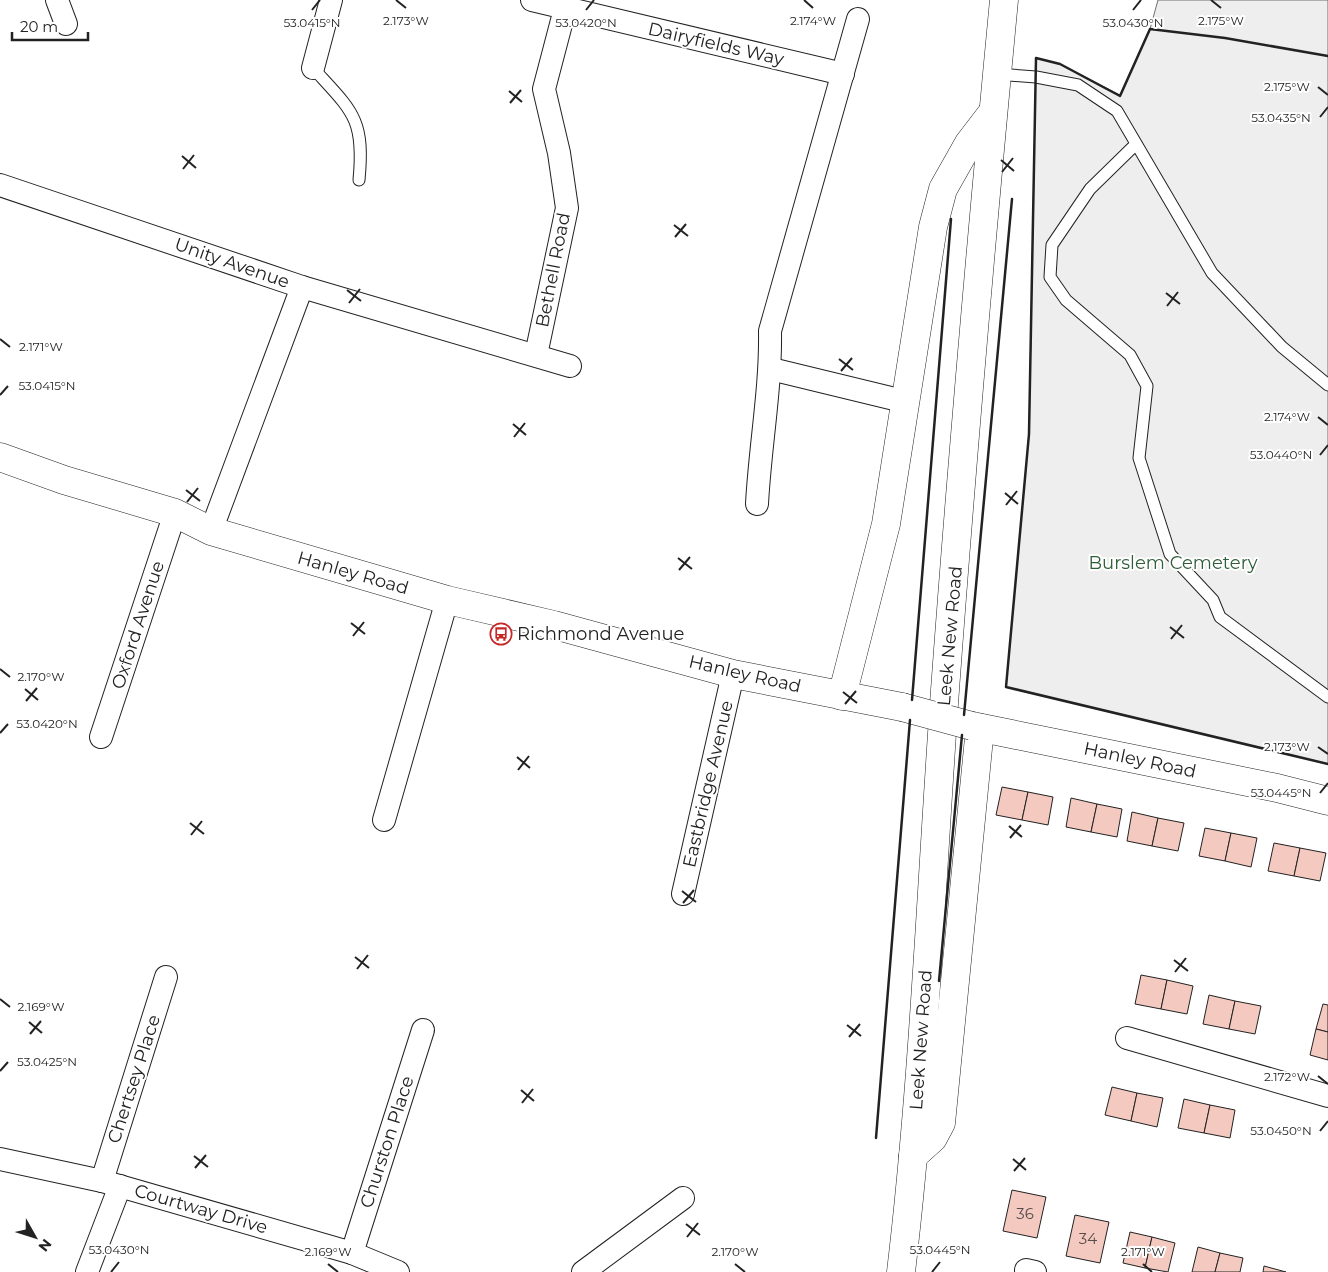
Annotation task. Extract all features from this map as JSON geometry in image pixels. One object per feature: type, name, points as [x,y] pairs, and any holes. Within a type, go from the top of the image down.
[{"type":"main road","name":"Leek New Road","points":[[901,1272],[913,1156],[946,688],[992,113],[1004,0]]},
{"type":"main road","points":[[842,696],[886,524],[907,402],[933,227],[943,189],[969,143],[992,113]]},
{"type":"main road","name":"Hanley Road","points":[[0,458],[64,480],[176,513],[211,531],[447,600],[554,625],[733,674],[902,708],[976,727],[1328,801]]},
{"type":"main road","points":[[913,1156],[933,1138],[941,1123],[976,727]]},
{"type":"street","points":[[57,0],[66,24]]},
{"type":"street","points":[[313,68],[331,0]]},
{"type":"street","name":"Dairyfields Way","points":[[532,0],[843,74]]},
{"type":"street","name":"Bethell Road","points":[[536,355],[567,208],[559,153],[544,89],[565,9]]},
{"type":"street","points":[[757,504],[759,463],[771,369],[770,331],[858,19]]},
{"type":"street","name":"Unity Avenue","points":[[0,185],[302,287],[211,531]]},
{"type":"street","points":[[302,287],[570,366]]},
{"type":"street","points":[[771,369],[907,402]]},
{"type":"street","name":"Oxford Avenue","points":[[101,738],[176,513]]},
{"type":"street","points":[[384,820],[447,600]]},
{"type":"street","name":"Eastbridge Avenue","points":[[683,894],[733,674]]},
{"type":"street","name":"Chertsey Place","points":[[87,1272],[166,977]]},
{"type":"street","name":"Churston Place","points":[[352,1253],[423,1030]]},
{"type":"street","points":[[1127,1038],[1328,1096]]},
{"type":"street","name":"Courtway Drive","points":[[0,1159],[111,1184],[352,1253],[398,1272]]},
{"type":"street","points":[[583,1272],[683,1198]]},
{"type":"lane","points":[[313,68],[354,116],[360,132],[359,180]]},
{"type":"lane","points":[[997,74],[1036,77],[1078,86],[1118,111],[1212,273],[1282,347],[1328,385]]},
{"type":"lane","points":[[1136,144],[1090,189],[1052,245],[1050,277],[1066,300],[1130,355],[1147,386],[1139,458],[1170,554],[1214,600],[1220,617],[1328,697]]},
{"type":"green space","name":"Burslem Cemetery","points":[[1158,0],[1328,0],[1328,764],[1006,687],[1029,434],[1036,58],[1060,64],[1120,95],[1150,29]]},
{"type":"building","points":[[1002,787],[1028,792],[1022,820],[996,815]]},
{"type":"building","points":[[1028,792],[1053,797],[1048,825],[1022,820]]},
{"type":"building","points":[[1071,798],[1097,804],[1091,832],[1066,827]]},
{"type":"building","points":[[1097,804],[1122,809],[1117,837],[1091,832]]},
{"type":"building","points":[[1132,812],[1158,818],[1152,846],[1127,841]]},
{"type":"building","points":[[1158,818],[1184,823],[1178,851],[1152,846]]},
{"type":"building","points":[[1205,828],[1231,833],[1225,861],[1199,856]]},
{"type":"building","points":[[1231,833],[1257,838],[1251,867],[1225,861]]},
{"type":"building","points":[[1274,843],[1300,848],[1294,876],[1268,871]]},
{"type":"building","points":[[1300,848],[1326,853],[1320,881],[1294,876]]},
{"type":"building","points":[[1141,975],[1167,980],[1161,1009],[1135,1004]]},
{"type":"building","points":[[1167,980],[1193,986],[1187,1014],[1161,1009]]},
{"type":"building","points":[[1209,995],[1235,1001],[1229,1029],[1203,1024]]},
{"type":"building","points":[[1235,1001],[1261,1006],[1255,1034],[1229,1029]]},
{"type":"building","points":[[1323,1004],[1328,1005],[1328,1032],[1316,1029]]},
{"type":"building","points":[[1316,1029],[1328,1032],[1328,1060],[1310,1055]]},
{"type":"building","points":[[1112,1087],[1137,1093],[1131,1121],[1105,1115]]},
{"type":"building","points":[[1137,1093],[1163,1098],[1157,1127],[1131,1121]]},
{"type":"building","points":[[1184,1099],[1210,1105],[1204,1133],[1178,1128]]},
{"type":"building","points":[[1210,1105],[1235,1110],[1230,1138],[1204,1133]]},
{"type":"building","points":[[1012,1190],[1046,1197],[1037,1238],[1003,1231]]},
{"type":"building","points":[[1075,1215],[1109,1222],[1100,1263],[1066,1256]]},
{"type":"building","points":[[1130,1232],[1152,1237],[1145,1268],[1123,1263]]},
{"type":"building","points":[[1152,1237],[1175,1243],[1168,1272],[1145,1268]]},
{"type":"building","points":[[1198,1247],[1220,1253],[1215,1272],[1192,1272]]},
{"type":"building","points":[[1220,1253],[1243,1258],[1240,1272],[1215,1272]]},
{"type":"building","points":[[1264,1266],[1286,1272],[1263,1272]]},
{"type":"wall","points":[[1328,56],[1225,38],[1150,29],[1120,96],[1060,64],[1036,58],[1029,434],[1006,687],[1328,764]]},
{"type":"wall","points":[[964,715],[1012,199]]},
{"type":"wall","points":[[912,700],[951,219]]},
{"type":"wall","points":[[876,1138],[910,720]]},
{"type":"wall","points":[[939,981],[962,735]]},
{"type":"place","name":"Richmond Avenue","points":[[501,634]]}]
